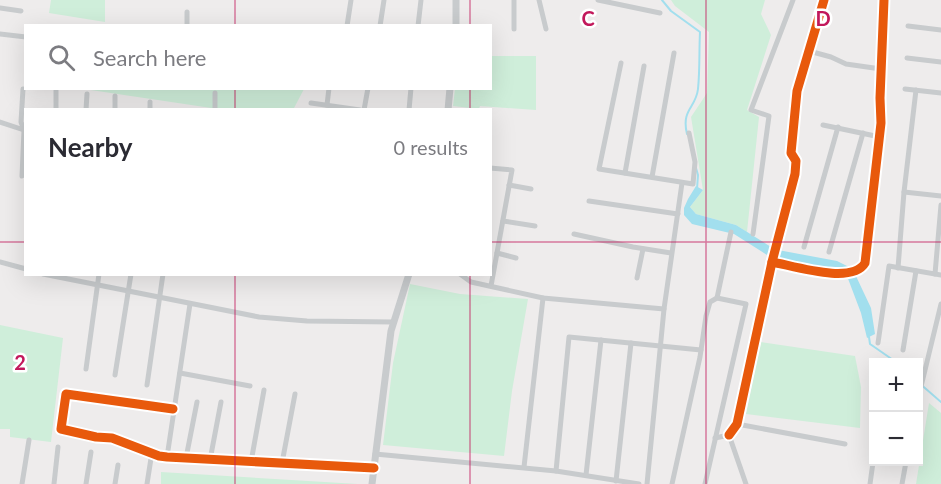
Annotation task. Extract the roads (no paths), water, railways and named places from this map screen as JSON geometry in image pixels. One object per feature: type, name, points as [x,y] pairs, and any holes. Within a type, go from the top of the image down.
[{"type":"street","points":[[347,24],[351,0]]},
{"type":"street","points":[[380,24],[384,0]]},
{"type":"street","points":[[418,24],[421,0]]},
{"type":"street","points":[[456,0],[456,24]]},
{"type":"street","points":[[514,0],[514,29]]},
{"type":"street","points":[[538,0],[546,29]]},
{"type":"street","points":[[598,0],[660,13]]},
{"type":"street","points":[[753,234],[770,116],[751,110],[793,0]]},
{"type":"street","points":[[715,438],[729,435],[737,424],[772,262],[795,174],[796,161],[791,153],[797,91],[824,0]]},
{"type":"street","points":[[772,262],[840,274],[847,274],[863,266],[880,137],[884,0]]},
{"type":"street","points":[[0,8],[21,11]]},
{"type":"street","points":[[187,12],[187,24]]},
{"type":"street","points":[[908,26],[941,30]]},
{"type":"street","points":[[0,34],[24,37]]},
{"type":"street","points":[[809,51],[846,64],[881,69]]},
{"type":"street","points":[[652,177],[674,53]]},
{"type":"street","points":[[907,58],[941,62]]},
{"type":"street","points":[[621,63],[598,169],[693,184],[695,162],[689,133]]},
{"type":"street","points":[[626,173],[644,66]]},
{"type":"street","points":[[23,89],[21,122],[24,128]]},
{"type":"street","points":[[905,89],[941,93]]},
{"type":"street","points":[[56,90],[56,108]]},
{"type":"street","points":[[327,105],[329,90]]},
{"type":"street","points":[[363,108],[367,90]]},
{"type":"street","points":[[409,108],[411,90]]},
{"type":"street","points":[[448,108],[450,90]]},
{"type":"street","points":[[898,268],[916,90]]},
{"type":"street","points":[[215,93],[215,108]]},
{"type":"street","points":[[86,108],[87,94]]},
{"type":"street","points":[[115,96],[115,108]]},
{"type":"street","points":[[150,102],[150,108]]},
{"type":"street","points":[[311,103],[348,108]]},
{"type":"street","points":[[0,122],[24,130]]},
{"type":"street","points":[[823,125],[880,137]]},
{"type":"street","points":[[804,247],[838,127]]},
{"type":"street","points":[[829,252],[863,133]]},
{"type":"street","points":[[22,176],[24,145]]},
{"type":"street","points":[[491,286],[512,170],[492,168]]},
{"type":"street","points":[[647,484],[664,309],[682,183]]},
{"type":"street","points":[[509,185],[531,189]]},
{"type":"street","points":[[904,192],[941,196]]},
{"type":"street","points":[[589,201],[678,214]]},
{"type":"street","points":[[878,343],[889,266],[938,275],[941,205]]},
{"type":"street","points":[[503,221],[535,226]]},
{"type":"street","points":[[717,298],[731,232]]},
{"type":"street","points":[[574,234],[671,253]]},
{"type":"street","points":[[637,278],[643,249]]},
{"type":"street","points":[[497,253],[516,258]]},
{"type":"street","points":[[0,262],[24,268]]},
{"type":"street","points":[[903,350],[916,271]]},
{"type":"street","points":[[52,276],[259,317],[307,321],[393,322]]},
{"type":"street","points":[[78,282],[79,276]]},
{"type":"street","points":[[86,369],[99,276]]},
{"type":"street","points":[[115,375],[131,276]]},
{"type":"street","points":[[147,385],[163,276]]},
{"type":"street","points":[[372,484],[385,369],[393,322],[408,276]]},
{"type":"street","points":[[463,276],[471,282],[543,298],[664,309]]},
{"type":"street","points":[[524,467],[543,298]]},
{"type":"street","points":[[672,484],[701,350],[706,316],[710,302],[717,298],[746,304],[705,484]]},
{"type":"street","points":[[167,457],[190,304]]},
{"type":"street","points":[[923,377],[941,304]]},
{"type":"street","points":[[556,471],[569,337],[701,350]]},
{"type":"street","points":[[586,476],[602,340]]},
{"type":"street","points":[[616,481],[631,343]]},
{"type":"street","points":[[180,374],[250,386]]},
{"type":"street","points":[[251,462],[264,390]]},
{"type":"street","points":[[173,409],[66,394],[61,429],[112,438],[167,457],[374,468]]},
{"type":"street","points":[[282,463],[295,394]]},
{"type":"street","points":[[186,458],[197,402]]},
{"type":"street","points":[[210,460],[221,402]]},
{"type":"street","points":[[737,424],[845,444]]},
{"type":"street","points":[[729,435],[746,484]]},
{"type":"street","points":[[22,484],[29,440]]},
{"type":"street","points":[[54,484],[58,447]]},
{"type":"street","points":[[86,484],[91,452]]},
{"type":"street","points":[[147,484],[152,452]]},
{"type":"street","points":[[375,454],[524,467],[639,484]]},
{"type":"street","points":[[115,484],[118,465]]},
{"type":"street","points":[[870,484],[872,466]]},
{"type":"street","points":[[902,484],[905,466]]},
{"type":"water","points":[[696,186],[703,190],[690,207],[696,214],[736,225],[771,247],[767,255],[734,234],[692,224],[684,215],[684,208]]},
{"type":"water","points":[[778,250],[837,261],[849,267],[841,271],[775,257]]},
{"type":"water","points":[[855,274],[871,308],[875,334],[867,338],[861,313],[847,276]]},
{"type":"waterway","points":[[662,0],[671,11],[700,32],[698,89],[695,101],[687,114],[687,134]]},
{"type":"waterway","points":[[696,168],[697,189]]},
{"type":"waterway","points":[[869,337],[870,344],[890,358]]},
{"type":"waterway","points":[[923,386],[941,402]]}]
